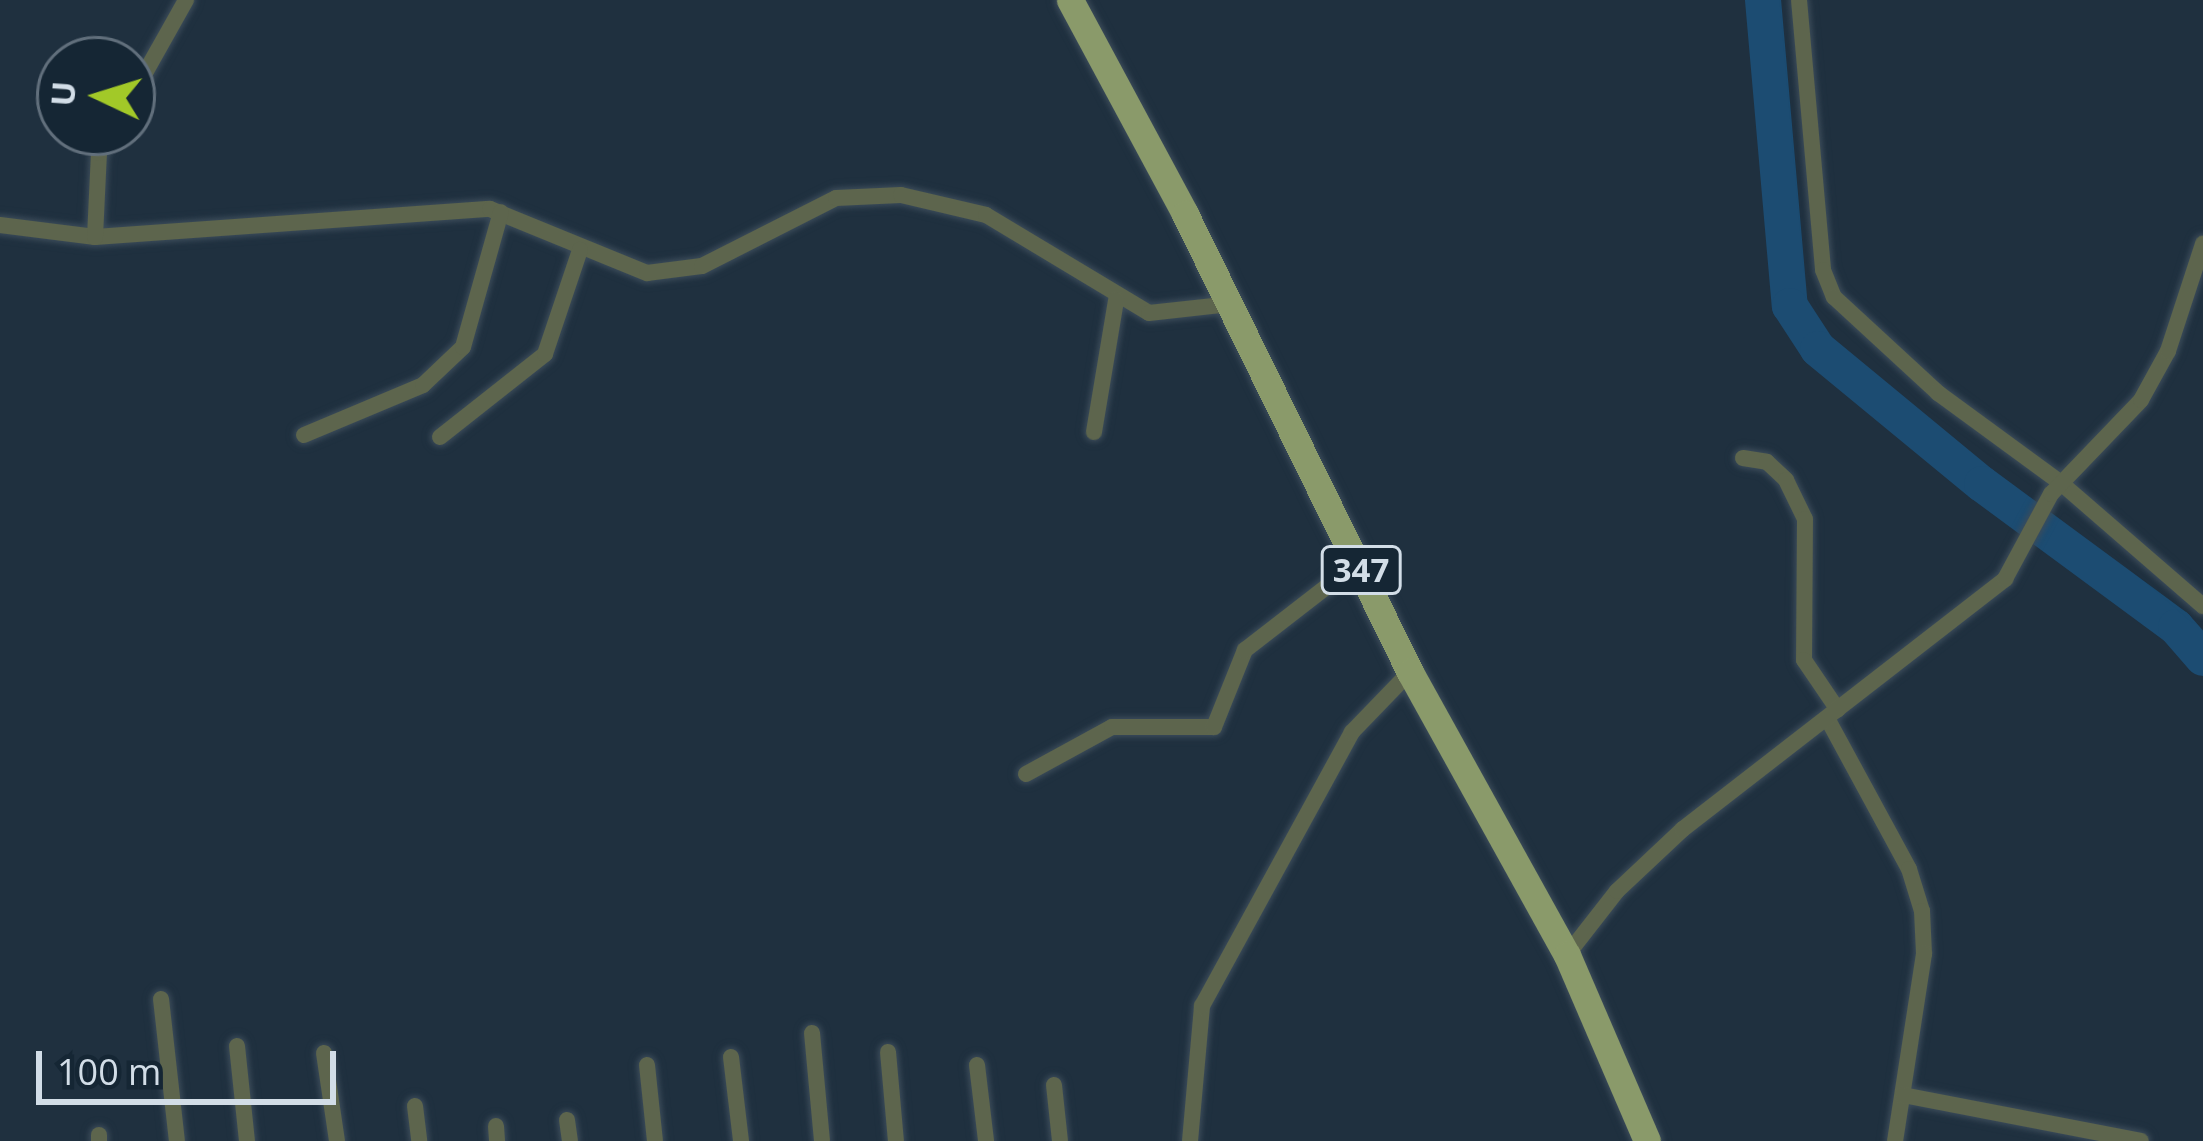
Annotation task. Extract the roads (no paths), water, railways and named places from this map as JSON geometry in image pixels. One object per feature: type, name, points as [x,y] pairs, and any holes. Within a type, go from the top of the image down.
[{"type":"main road","name":"347","points":[[1070,0],[1230,304],[1410,671],[1567,955],[1647,1141]]},
{"type":"street","points":[[156,53],[186,0]]},
{"type":"street","points":[[1799,0],[1823,270],[1834,297],[1938,393],[2203,606]]},
{"type":"street","points":[[95,237],[99,156]]},
{"type":"street","points":[[0,225],[95,237],[501,212],[580,250],[647,272],[724,257],[836,198],[925,197],[986,214],[1116,300],[1163,315],[1230,304]]},
{"type":"street","points":[[304,435],[423,386],[463,346],[501,212]]},
{"type":"street","points":[[1567,955],[1617,891],[1683,830],[2005,579],[2056,488],[2141,400],[2168,352],[2203,244]]},
{"type":"street","points":[[440,437],[545,354],[580,250]]},
{"type":"street","points":[[1094,432],[1116,300]]},
{"type":"street","points":[[1743,458],[1767,462],[1786,480],[1804,519],[1804,660],[1909,869],[1922,911],[1924,954],[1895,1141]]},
{"type":"street","points":[[1026,774],[1112,727],[1214,727],[1245,650],[1357,563]]},
{"type":"street","points":[[1190,1141],[1202,1006],[1352,732],[1410,671]]},
{"type":"street","points":[[161,999],[177,1141]]},
{"type":"street","points":[[812,1033],[822,1141]]},
{"type":"street","points":[[237,1046],[247,1141]]},
{"type":"street","points":[[888,1052],[896,1141]]},
{"type":"street","points":[[324,1053],[337,1141]]},
{"type":"street","points":[[730,1057],[741,1141]]},
{"type":"street","points":[[647,1065],[655,1141]]},
{"type":"street","points":[[977,1065],[986,1141]]},
{"type":"street","points":[[1054,1085],[1060,1141]]},
{"type":"street","points":[[1903,1095],[2141,1141]]},
{"type":"street","points":[[415,1106],[419,1141]]},
{"type":"street","points":[[567,1120],[570,1141]]},
{"type":"waterway","points":[[1763,0],[1790,306],[1818,349],[1982,484],[2176,627],[2203,658]]}]
